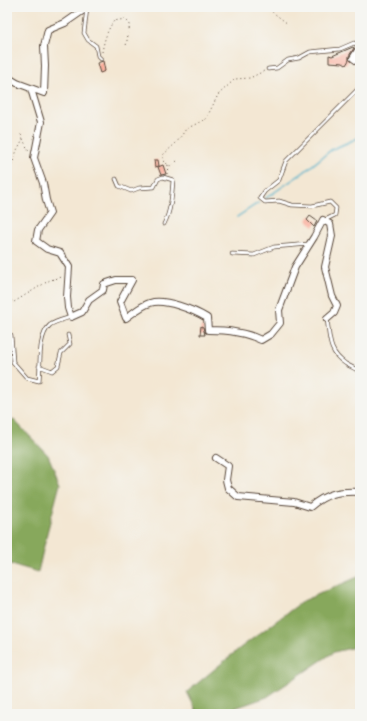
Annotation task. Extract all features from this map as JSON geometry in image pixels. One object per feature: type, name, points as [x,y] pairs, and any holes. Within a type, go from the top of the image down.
[{"type":"street","points":[[7,77],[17,83],[44,94],[46,66],[44,46],[48,30],[64,23],[88,7]]},
{"type":"street","points":[[360,47],[353,58],[360,63]]},
{"type":"street","points":[[31,89],[41,122],[34,158],[43,182],[50,213],[38,230],[36,241],[47,249],[60,253],[69,267],[67,297],[71,318],[82,312],[89,300],[103,290],[104,284],[116,280],[132,280],[120,302],[126,318],[149,303],[161,301],[207,318],[208,330],[226,330],[261,340],[271,334],[280,323],[279,310],[295,267],[323,220],[330,224],[332,236],[326,267],[332,296],[337,306],[334,313],[327,319]]},
{"type":"street","points":[[216,458],[228,466],[226,480],[228,488],[238,497],[294,502],[310,508],[319,499],[333,493],[344,491],[360,492]]},
{"type":"lane","points":[[88,7],[84,33],[88,40],[96,46],[98,56],[101,59]]},
{"type":"lane","points":[[268,69],[277,68],[288,60],[299,58],[310,52],[340,48],[354,43],[360,47]]},
{"type":"lane","points":[[323,220],[335,215],[336,208],[330,202],[312,206],[292,205],[279,201],[265,202],[260,198],[265,191],[279,180],[286,161],[360,86]]},
{"type":"lane","points":[[116,179],[119,186],[131,191],[139,188],[154,187],[158,179],[163,176],[173,180],[172,196],[167,219],[164,224]]},
{"type":"lane","points":[[232,254],[254,255],[274,247],[310,243]]},
{"type":"lane","points":[[7,337],[11,335],[13,362],[27,378],[39,381],[41,343],[44,333],[51,325],[71,318]]},
{"type":"lane","points":[[327,319],[329,343],[335,355],[348,365],[355,367],[360,372]]},
{"type":"lane","points":[[39,366],[52,371],[58,366],[61,353],[70,344],[68,335]]},
{"type":"lane","points":[[360,392],[360,397]]},
{"type":"path","points":[[266,7],[288,24]]},
{"type":"path","points":[[101,59],[103,42],[114,20],[125,19],[130,24],[126,46]]},
{"type":"path","points":[[177,161],[170,166],[163,161],[163,155],[177,142],[186,129],[206,119],[218,95],[235,79],[250,78],[268,69]]},
{"type":"path","points":[[20,134],[34,158]]},
{"type":"path","points":[[7,192],[10,182],[10,170],[17,150],[23,139]]},
{"type":"path","points":[[166,177],[168,164]]},
{"type":"path","points":[[7,299],[14,302],[50,280],[69,276]]},
{"type":"green space","points":[[14,420],[48,455],[60,484],[38,572],[7,563],[7,422]]},
{"type":"green space","points":[[360,576],[360,646],[334,652],[267,697],[218,714],[198,714],[187,692],[240,648],[303,601]]},
{"type":"building","points":[[353,47],[354,48],[346,65],[343,63],[329,62],[329,55],[332,56]]},
{"type":"building","points":[[103,61],[105,71],[100,73],[97,63]]},
{"type":"building","points":[[154,160],[158,160],[159,166],[155,167]]},
{"type":"building","points":[[163,165],[166,174],[161,175],[158,167]]},
{"type":"building","points":[[310,216],[317,221],[314,227],[307,220]]},
{"type":"building","points":[[201,326],[203,327],[205,335],[200,335]]},
{"type":"waterway","points":[[266,198],[304,172],[331,150],[360,137]]},
{"type":"waterway","points":[[237,217],[258,203]]}]
